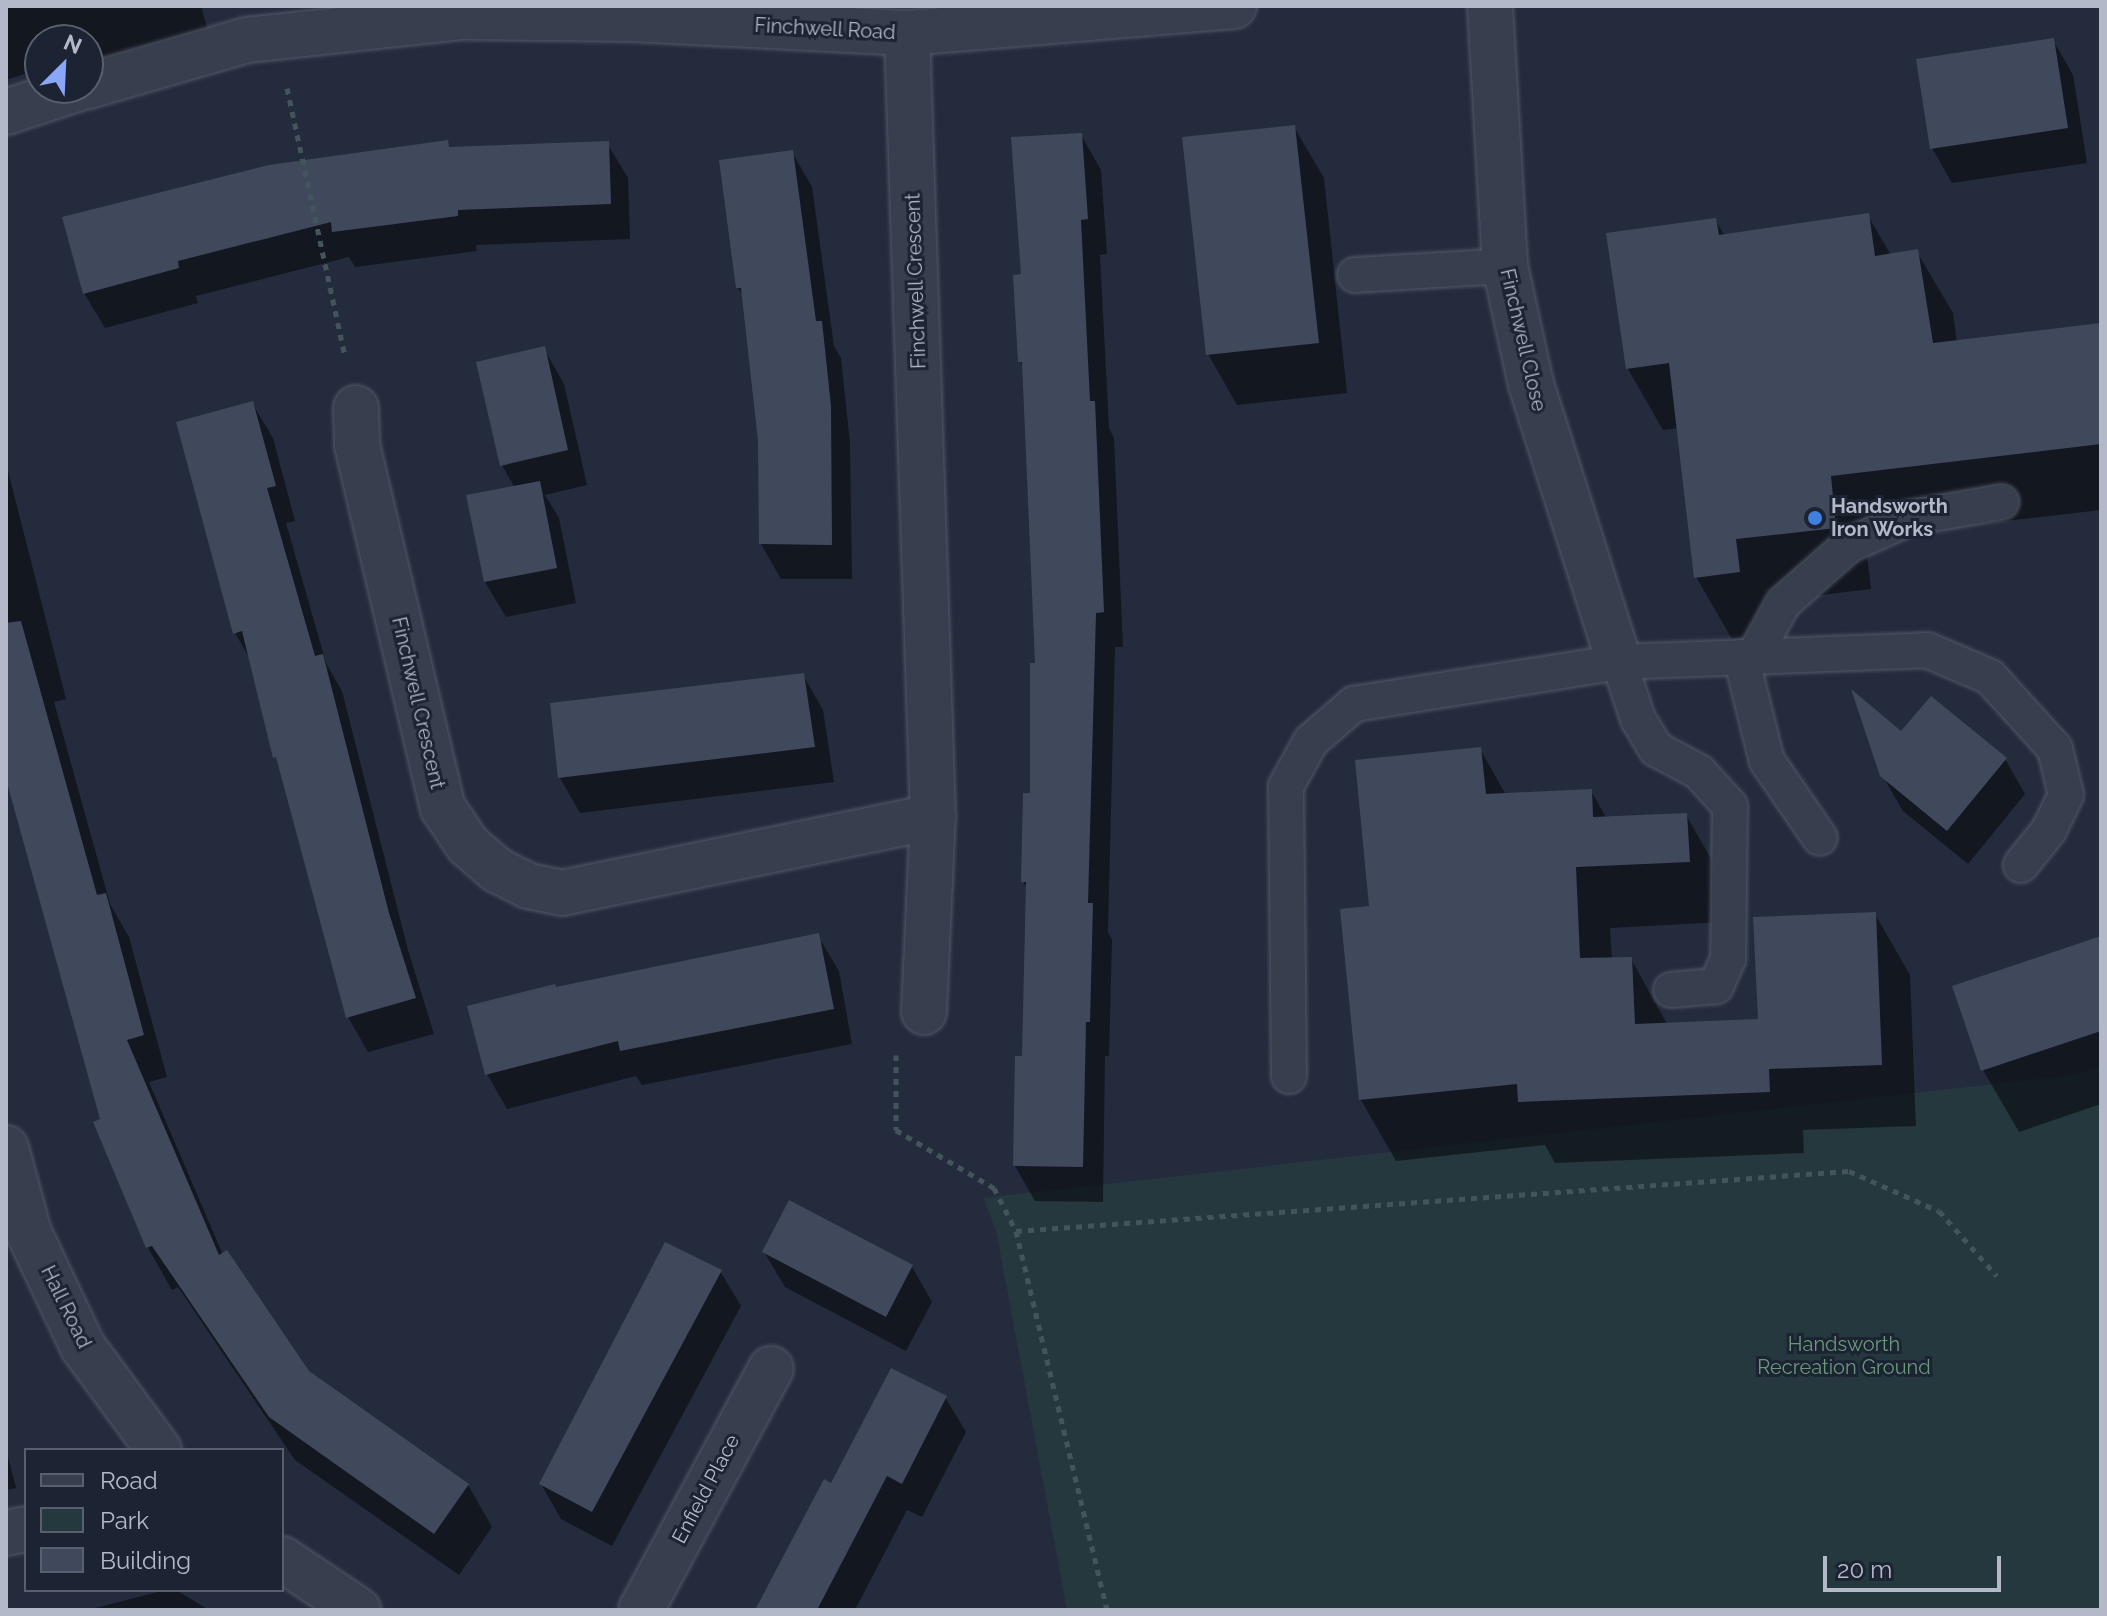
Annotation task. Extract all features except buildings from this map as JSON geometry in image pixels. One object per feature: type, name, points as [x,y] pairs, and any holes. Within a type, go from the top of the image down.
[{"type":"street","name":"Finchwell Road","points":[[104,80],[253,28],[461,17],[631,13],[907,33],[1234,6]]},
{"type":"street","name":"Finchwell Close","points":[[1490,6],[1505,266],[1531,384],[1619,662]]},
{"type":"street","name":"Finchwell Crescent","points":[[907,33],[933,817],[924,1012]]},
{"type":"street","points":[[6,112],[31,104]]},
{"type":"street","name":"Finchwell Crescent","points":[[356,408],[357,445],[443,808],[468,845],[497,870],[529,886],[562,893],[933,817]]},
{"type":"street","name":"Hall Road","points":[[6,1148],[29,1233],[83,1347],[158,1448]]},
{"type":"street","name":"Enfield Place","points":[[641,1610],[771,1369]]},
{"type":"street","points":[[284,1560],[358,1610]]},
{"type":"lane","points":[[1355,275],[1505,266]]},
{"type":"lane","points":[[1820,838],[1767,761],[1747,656],[1783,603],[1849,545],[1909,518],[2002,502]]},
{"type":"lane","points":[[1289,1076],[1286,786],[1311,741],[1354,704],[1619,662],[1927,650],[1990,677],[2055,749],[2066,795],[2049,830],[2021,865]]},
{"type":"lane","points":[[1619,662],[1638,719],[1656,749],[1699,772],[1730,806],[1728,959],[1716,986],[1671,990]]},
{"type":"path","points":[[253,28],[356,408]]},
{"type":"path","points":[[924,1012],[897,1023],[896,1130],[994,1188],[1016,1231],[1107,1610]]},
{"type":"path","points":[[1016,1231],[1849,1171],[1939,1211],[1997,1276]]},
{"type":"green space","name":"Handsworth Recreation Ground","points":[[2101,1066],[2101,1610],[1067,1610],[996,1230],[983,1198],[2073,1075]]},
{"type":"place","name":"Handsworth Iron Works","points":[[1815,518]]}]
